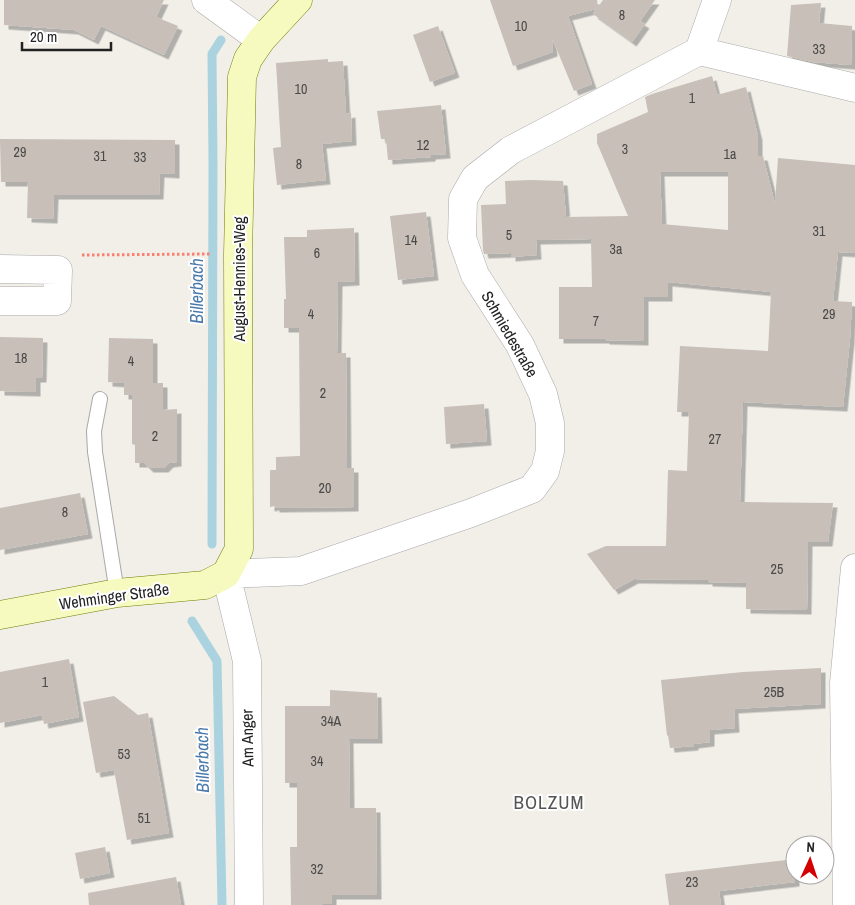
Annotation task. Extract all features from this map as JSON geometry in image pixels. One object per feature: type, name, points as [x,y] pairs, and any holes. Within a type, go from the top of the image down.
[{"type":"main road","name":"August-Hennies-Weg","points":[[226,574],[239,549],[238,254],[242,77],[248,59],[261,40],[298,0]]},
{"type":"main road","name":"Wehminger Straße","points":[[0,615],[118,593],[206,585],[226,574]]},
{"type":"street","points":[[206,0],[261,40]]},
{"type":"street","points":[[717,0],[700,51],[855,88]]},
{"type":"street","name":"Schmiedestraße","points":[[226,574],[301,571],[470,513],[532,489],[545,471],[550,451],[550,423],[543,394],[520,345],[476,275],[462,238],[463,199],[475,178],[511,150],[700,51]]},
{"type":"street","points":[[0,269],[58,270],[58,301],[0,301]]},
{"type":"street","points":[[847,905],[850,819],[844,683],[855,568]]},
{"type":"street","name":"Am Anger","points":[[226,574],[247,661],[249,905]]},
{"type":"lane","points":[[100,400],[94,431],[95,452],[118,593]]},
{"type":"path","points":[[58,270],[68,255],[195,254]]},
{"type":"building","points":[[4,0],[164,0],[156,17],[178,26],[164,55],[101,26],[94,40],[74,30],[4,25]]},
{"type":"building","points":[[490,0],[597,0],[598,7],[603,0],[655,0],[640,21],[645,24],[632,42],[593,14],[596,9],[568,16],[592,84],[574,91],[552,38],[553,52],[513,66]]},
{"type":"building","points":[[821,3],[819,23],[852,26],[851,65],[812,62],[787,56],[791,5]]},
{"type":"building","points":[[438,26],[455,73],[430,82],[413,35]]},
{"type":"building","points":[[328,59],[328,62],[343,61],[346,114],[351,113],[352,141],[322,144],[326,180],[277,185],[273,148],[281,147],[276,63]]},
{"type":"building","points":[[712,76],[717,95],[746,87],[758,136],[758,156],[763,156],[775,204],[778,158],[855,165],[855,253],[838,252],[833,301],[852,302],[843,407],[743,402],[740,502],[833,503],[828,542],[808,542],[807,610],[746,609],[746,583],[708,582],[708,580],[634,579],[614,590],[587,554],[606,546],[666,546],[668,470],[687,471],[689,412],[677,412],[680,346],[768,351],[771,292],[668,282],[668,297],[644,297],[644,341],[559,339],[559,287],[592,287],[591,239],[536,240],[537,255],[511,257],[511,253],[484,254],[481,205],[506,204],[505,181],[563,181],[566,217],[628,216],[597,143],[597,134],[648,112],[645,97]],"holes":[[[660,172],[728,172],[728,230],[662,224]]]},
{"type":"building","points":[[441,105],[446,154],[388,160],[386,139],[381,139],[377,111]]},
{"type":"building","points":[[0,139],[175,140],[175,174],[160,173],[159,195],[54,195],[53,219],[27,218],[28,182],[1,182]]},
{"type":"building","points":[[426,212],[434,276],[398,280],[390,216]]},
{"type":"building","points":[[354,228],[355,281],[338,282],[337,353],[346,353],[347,468],[354,468],[354,507],[270,507],[270,470],[276,470],[276,457],[300,456],[299,328],[284,328],[284,299],[286,299],[284,237],[307,237],[307,230]]},
{"type":"building","points":[[0,337],[43,338],[42,378],[36,378],[36,392],[0,391]]},
{"type":"building","points":[[109,338],[153,339],[153,383],[163,383],[163,410],[177,409],[177,462],[169,463],[164,468],[149,468],[144,463],[135,463],[135,445],[132,444],[132,395],[124,395],[124,383],[108,382]]},
{"type":"building","points":[[484,404],[487,441],[446,444],[444,407]]},
{"type":"building","points":[[80,493],[88,534],[0,550],[0,508]]},
{"type":"building","points":[[69,659],[79,717],[44,724],[42,715],[0,723],[0,672]]},
{"type":"building","points":[[821,668],[821,704],[734,709],[735,728],[710,730],[710,742],[694,744],[694,746],[670,748],[661,680],[743,672]]},
{"type":"building","points":[[330,690],[377,693],[378,739],[349,739],[350,808],[376,808],[377,895],[332,895],[332,904],[291,905],[290,847],[297,847],[297,783],[285,783],[285,706],[330,706]]},
{"type":"building","points":[[114,696],[138,715],[148,713],[169,833],[127,840],[114,770],[96,773],[83,702]]},
{"type":"building","points":[[105,847],[110,873],[80,879],[75,853]]},
{"type":"building","points":[[785,860],[785,883],[719,891],[721,905],[669,905],[665,874]]},
{"type":"building","points":[[176,877],[181,905],[89,905],[88,893]]},
{"type":"waterway","name":"Billerbach","points":[[212,544],[212,54],[221,40]]},
{"type":"waterway","name":"Billerbach","points":[[192,621],[217,661],[222,905]]},
{"type":"district","name":"BOLZUM","points":[[549,802]]}]
